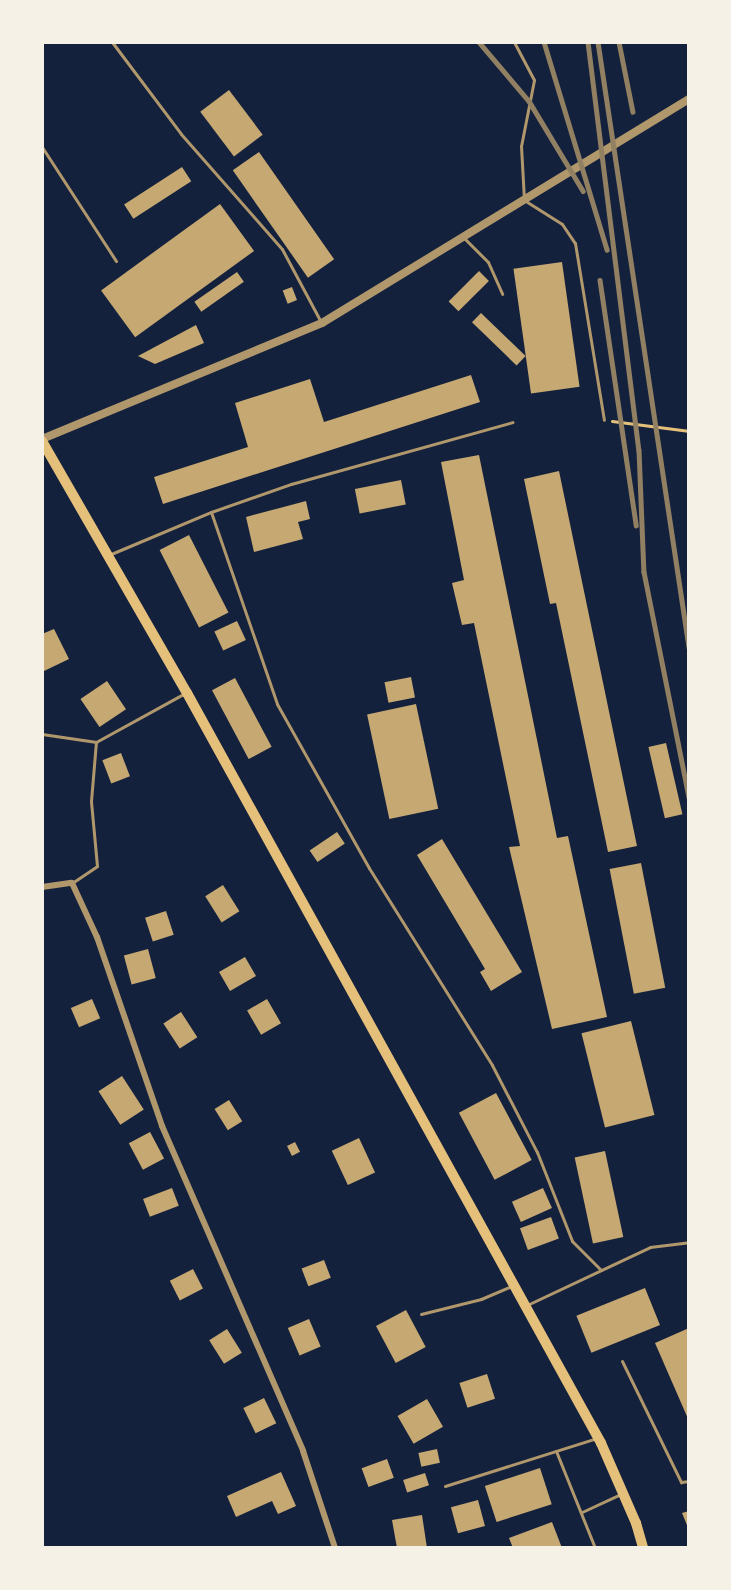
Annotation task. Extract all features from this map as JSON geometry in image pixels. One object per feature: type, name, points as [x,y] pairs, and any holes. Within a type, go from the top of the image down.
[{"type":"main road","points":[[42,440],[187,693],[598,1438],[623,1493],[643,1548]]},
{"type":"street","points":[[42,440],[322,323],[689,99]]},
{"type":"street","points":[[42,887],[72,883],[97,937],[162,1126],[303,1451],[335,1548]]},
{"type":"lane","points":[[112,42],[181,134],[282,249],[322,323]]},
{"type":"lane","points":[[514,42],[534,80],[521,146],[524,200],[562,224],[575,243],[604,420]]},
{"type":"lane","points":[[42,147],[117,261]]},
{"type":"lane","points":[[463,237],[488,262],[502,294]]},
{"type":"lane","points":[[109,555],[211,512],[291,484],[513,422]]},
{"type":"lane","points":[[211,512],[277,704],[369,868],[492,1065],[537,1152],[572,1241],[601,1270]]},
{"type":"lane","points":[[42,734],[96,742],[187,693]]},
{"type":"lane","points":[[72,883],[97,866],[91,801],[96,742]]},
{"type":"lane","points":[[525,1306],[650,1247],[689,1242]]},
{"type":"lane","points":[[422,1314],[481,1299],[514,1285]]},
{"type":"lane","points":[[622,1361],[681,1482],[689,1481]]},
{"type":"lane","points":[[445,1486],[598,1438]]},
{"type":"lane","points":[[556,1451],[596,1548]]},
{"type":"lane","points":[[582,1512],[623,1493]]},
{"type":"path","points":[[604,420],[689,431]]},
{"type":"building","points":[[229,90],[263,135],[234,156],[200,112]]},
{"type":"building","points":[[259,152],[334,259],[308,278],[233,170]]},
{"type":"building","points":[[182,167],[191,181],[133,219],[124,205]]},
{"type":"building","points":[[220,204],[254,251],[135,337],[101,290]]},
{"type":"building","points":[[562,262],[580,387],[531,394],[513,269]]},
{"type":"building","points":[[479,271],[489,281],[458,311],[449,301]]},
{"type":"building","points":[[237,272],[244,282],[201,312],[194,302]]},
{"type":"building","points":[[292,287],[297,300],[288,304],[283,291]]},
{"type":"building","points":[[481,313],[526,356],[517,365],[472,322]]},
{"type":"building","points":[[196,325],[204,343],[155,364],[138,356]]},
{"type":"building","points":[[471,375],[480,402],[163,504],[154,477],[248,447],[235,403],[310,379],[324,422]]},
{"type":"building","points":[[479,455],[557,838],[568,836],[607,1017],[552,1029],[509,847],[520,846],[474,623],[462,625],[452,583],[464,580],[441,462]]},
{"type":"building","points":[[559,471],[637,846],[608,852],[556,603],[550,604],[524,479]]},
{"type":"building","points":[[401,480],[406,505],[360,514],[355,489]]},
{"type":"building","points":[[306,501],[310,519],[298,522],[303,539],[254,552],[246,517]]},
{"type":"building","points":[[189,535],[228,613],[199,627],[160,550]]},
{"type":"building","points":[[237,621],[246,640],[223,651],[214,632]]},
{"type":"building","points":[[54,629],[69,659],[42,672],[42,634]]},
{"type":"building","points":[[411,677],[415,698],[389,703],[384,682]]},
{"type":"building","points":[[235,678],[272,747],[249,759],[212,690]]},
{"type":"building","points":[[107,681],[126,709],[99,727],[80,699]]},
{"type":"building","points":[[416,704],[438,809],[389,819],[367,714]]},
{"type":"building","points":[[666,743],[682,814],[665,818],[648,747]]},
{"type":"building","points":[[121,753],[130,776],[111,784],[102,760]]},
{"type":"building","points":[[337,832],[345,844],[317,862],[310,850]]},
{"type":"building","points":[[442,839],[522,972],[491,991],[480,972],[485,969],[417,855]]},
{"type":"building","points":[[641,863],[665,988],[634,994],[610,869]]},
{"type":"building","points":[[223,885],[239,911],[222,922],[205,896]]},
{"type":"building","points":[[166,911],[174,935],[153,942],[145,918]]},
{"type":"building","points":[[148,949],[156,978],[132,984],[124,955]]},
{"type":"building","points":[[245,957],[256,976],[230,991],[219,972]]},
{"type":"building","points":[[92,999],[100,1018],[79,1027],[71,1008]]},
{"type":"building","points":[[267,999],[281,1023],[261,1035],[247,1010]]},
{"type":"building","points":[[181,1012],[197,1037],[180,1049],[163,1023]]},
{"type":"building","points":[[631,1021],[654,1115],[605,1127],[582,1033]]},
{"type":"building","points":[[122,1076],[144,1110],[120,1125],[99,1091]]},
{"type":"building","points":[[496,1093],[532,1160],[495,1180],[459,1113]]},
{"type":"building","points":[[229,1100],[242,1121],[228,1130],[215,1109]]},
{"type":"building","points":[[150,1132],[164,1158],[143,1170],[129,1143]]},
{"type":"building","points":[[359,1138],[375,1172],[348,1185],[332,1151]]},
{"type":"building","points":[[295,1142],[300,1152],[292,1156],[287,1146]]},
{"type":"building","points":[[605,1151],[623,1237],[593,1244],[575,1157]]},
{"type":"building","points":[[172,1188],[179,1206],[150,1217],[143,1199]]},
{"type":"building","points":[[543,1188],[552,1208],[521,1222],[512,1202]]},
{"type":"building","points":[[551,1217],[559,1239],[528,1250],[520,1228]]},
{"type":"building","points":[[324,1260],[331,1278],[308,1286],[302,1269]]},
{"type":"building","points":[[193,1269],[203,1289],[180,1300],[170,1281]]},
{"type":"building","points":[[645,1288],[660,1325],[591,1353],[576,1316]]},
{"type":"building","points":[[406,1310],[426,1347],[396,1363],[376,1326]]},
{"type":"building","points":[[309,1319],[321,1347],[300,1356],[288,1328]]},
{"type":"building","points":[[689,1328],[689,1421],[655,1343]]},
{"type":"building","points":[[227,1329],[242,1353],[224,1364],[209,1340]]},
{"type":"building","points":[[487,1374],[495,1399],[467,1408],[459,1383]]},
{"type":"building","points":[[264,1398],[276,1423],[256,1433],[243,1408]]},
{"type":"building","points":[[427,1399],[443,1427],[414,1444],[398,1416]]},
{"type":"building","points":[[437,1449],[440,1463],[421,1467],[418,1453]]},
{"type":"building","points":[[387,1459],[394,1478],[368,1487],[362,1468]]},
{"type":"building","points":[[540,1468],[552,1504],[497,1522],[485,1486]]},
{"type":"building","points":[[281,1472],[296,1506],[278,1514],[272,1501],[236,1517],[227,1496]]},
{"type":"building","points":[[425,1473],[429,1485],[407,1492],[403,1480]]},
{"type":"building","points":[[478,1500],[485,1526],[458,1533],[451,1507]]},
{"type":"building","points":[[689,1511],[689,1530],[682,1513]]},
{"type":"building","points":[[422,1515],[427,1548],[397,1548],[392,1520]]},
{"type":"building","points":[[552,1522],[562,1548],[513,1548],[509,1538]]},
{"type":"railway","points":[[479,42],[529,101],[583,191]]},
{"type":"railway","points":[[544,42],[607,250]]},
{"type":"railway","points":[[588,42],[639,450],[644,572],[689,798]]},
{"type":"railway","points":[[598,42],[689,647]]},
{"type":"railway","points":[[619,42],[633,112]]},
{"type":"railway","points":[[600,280],[636,525]]}]
